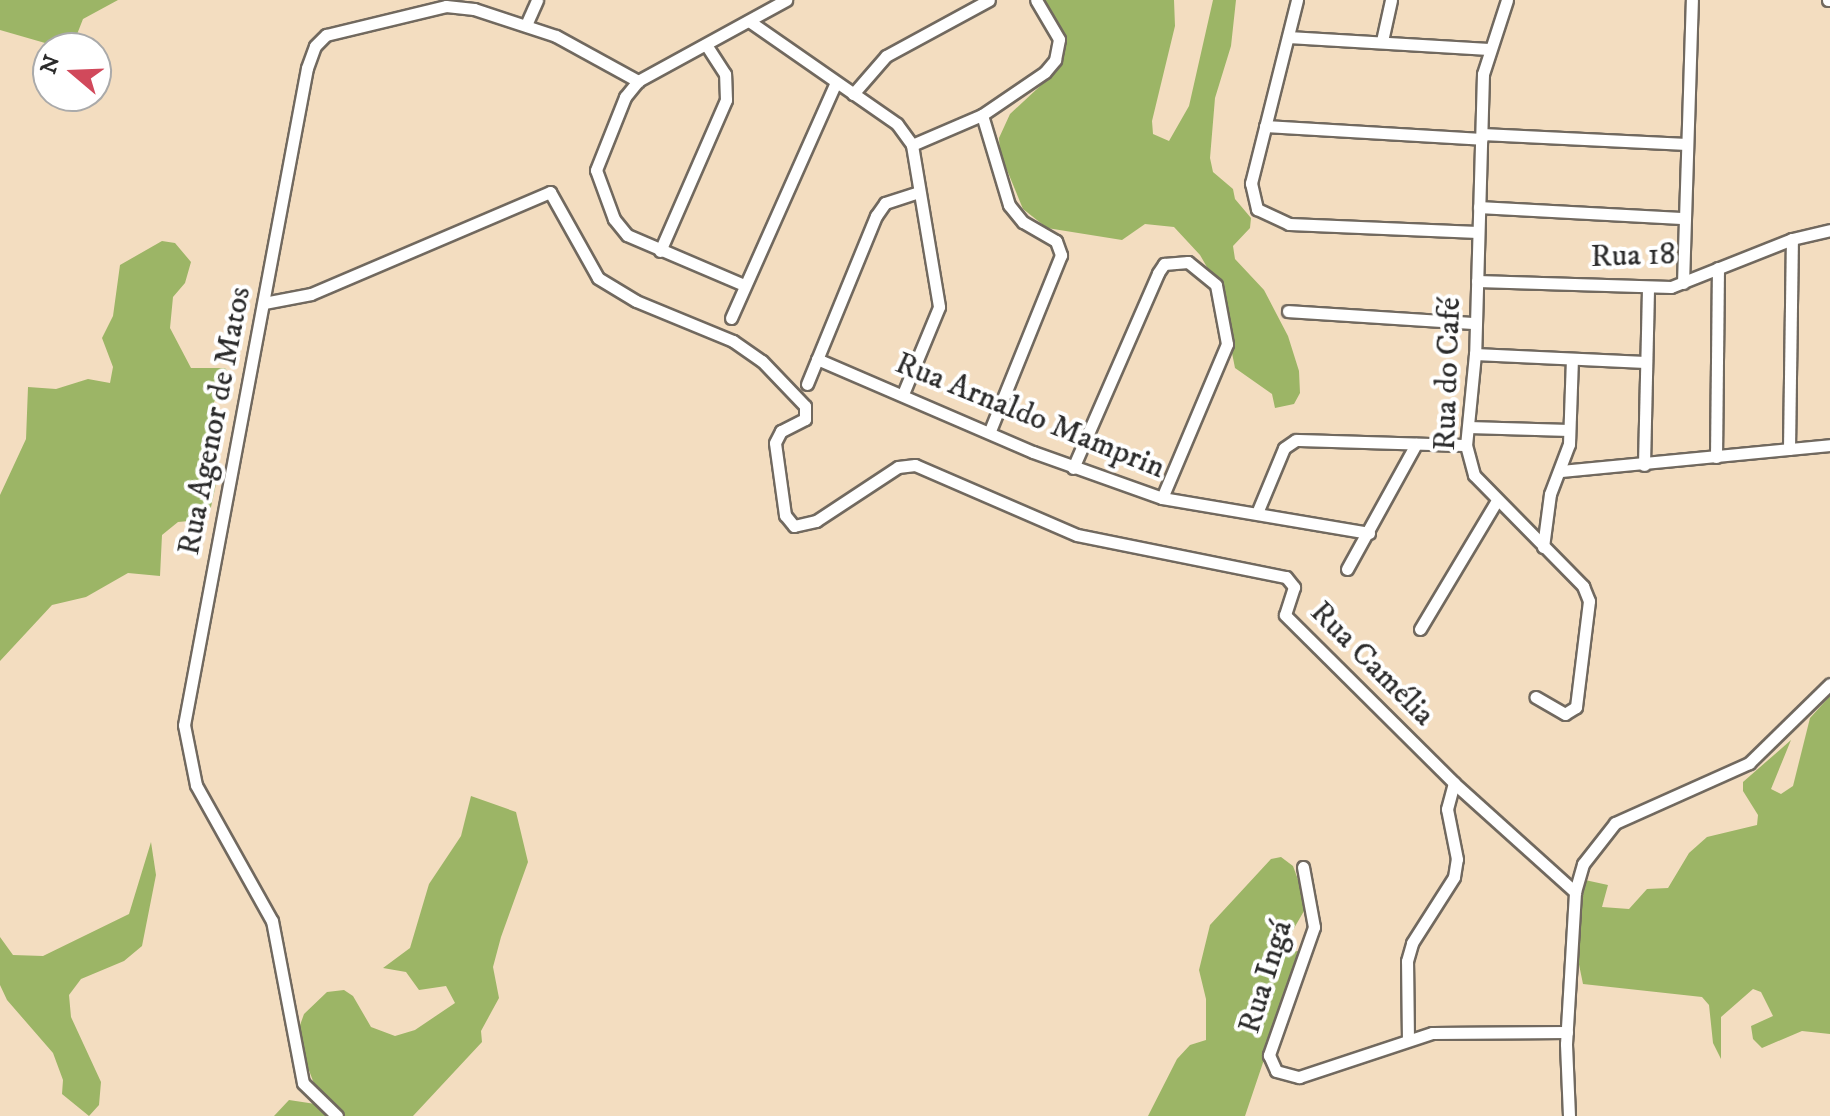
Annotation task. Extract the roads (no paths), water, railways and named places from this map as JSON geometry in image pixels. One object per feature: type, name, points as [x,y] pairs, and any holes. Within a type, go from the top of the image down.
[{"type":"street","points":[[526,25],[537,0]]},
{"type":"street","points":[[744,285],[660,251],[619,228],[596,178],[597,161],[625,97],[638,81],[707,46],[786,0]]},
{"type":"street","points":[[853,94],[886,56],[941,31],[989,0]]},
{"type":"street","points":[[912,145],[982,115],[1055,60],[1059,39],[1036,0]]},
{"type":"street","points":[[1297,0],[1265,126],[1252,197],[1270,219],[1478,232]]},
{"type":"street","points":[[1382,41],[1391,0]]},
{"type":"street","name":"Rua do Café","points":[[1507,0],[1489,49],[1482,137],[1475,354],[1466,445],[1474,475],[1496,502],[1583,586],[1589,601],[1576,707],[1565,714],[1535,697]]},
{"type":"street","points":[[1683,283],[1692,0]]},
{"type":"street","name":"Rua Agenor de Matos","points":[[337,1116],[303,1083],[272,921],[196,785],[184,725],[315,46],[326,35],[435,4],[474,9],[526,25],[575,44],[638,81]]},
{"type":"street","points":[[749,21],[835,84],[897,124],[912,145],[939,307],[903,394]]},
{"type":"street","points":[[1288,37],[1489,49]]},
{"type":"street","points":[[660,251],[726,100],[725,74],[707,46]]},
{"type":"street","points":[[731,318],[835,84]]},
{"type":"street","points":[[982,115],[1009,205],[1023,222],[1056,241],[1061,255],[990,431]]},
{"type":"street","points":[[1265,126],[1687,144]]},
{"type":"street","name":"Rua Camélia","points":[[264,303],[311,294],[550,192],[598,278],[646,306],[733,341],[762,361],[805,406],[805,419],[781,431],[775,443],[785,515],[794,526],[816,521],[898,467],[915,465],[1077,535],[1292,580],[1285,615],[1454,783],[1575,892]]},
{"type":"street","points":[[807,384],[876,216],[885,203],[919,192]]},
{"type":"street","points":[[1479,207],[1685,218]]},
{"type":"street","name":"Rua 18","points":[[1477,281],[1648,287],[1683,283],[1792,239],[1830,230]]},
{"type":"street","points":[[1789,449],[1792,239]]},
{"type":"street","points":[[1073,468],[1158,273],[1164,264],[1188,262],[1216,285],[1227,344],[1162,498]]},
{"type":"street","points":[[1716,457],[1718,268]]},
{"type":"street","points":[[1644,465],[1648,287]]},
{"type":"street","points":[[1288,311],[1475,323]]},
{"type":"street","points":[[1475,354],[1645,362]]},
{"type":"street","name":"Rua Arnaldo Mamprin","points":[[817,359],[1073,468],[1162,498],[1369,533]]},
{"type":"street","points":[[1543,547],[1550,494],[1561,471],[1569,430],[1572,360]]},
{"type":"street","points":[[1468,427],[1569,430]]},
{"type":"street","points":[[1257,513],[1289,442],[1466,445]]},
{"type":"street","points":[[1347,569],[1416,444]]},
{"type":"street","points":[[1561,471],[1830,445]]},
{"type":"street","points":[[1420,629],[1496,502]]},
{"type":"street","points":[[1569,1116],[1567,1032],[1575,892],[1583,864],[1615,823],[1749,763],[1830,684]]},
{"type":"street","points":[[1454,783],[1447,809],[1457,859],[1454,877],[1409,952],[1408,1040],[1432,1033],[1567,1032]]},
{"type":"street","name":"Rua Ingá","points":[[1303,867],[1314,927],[1269,1055],[1276,1071],[1299,1077],[1408,1040]]}]
